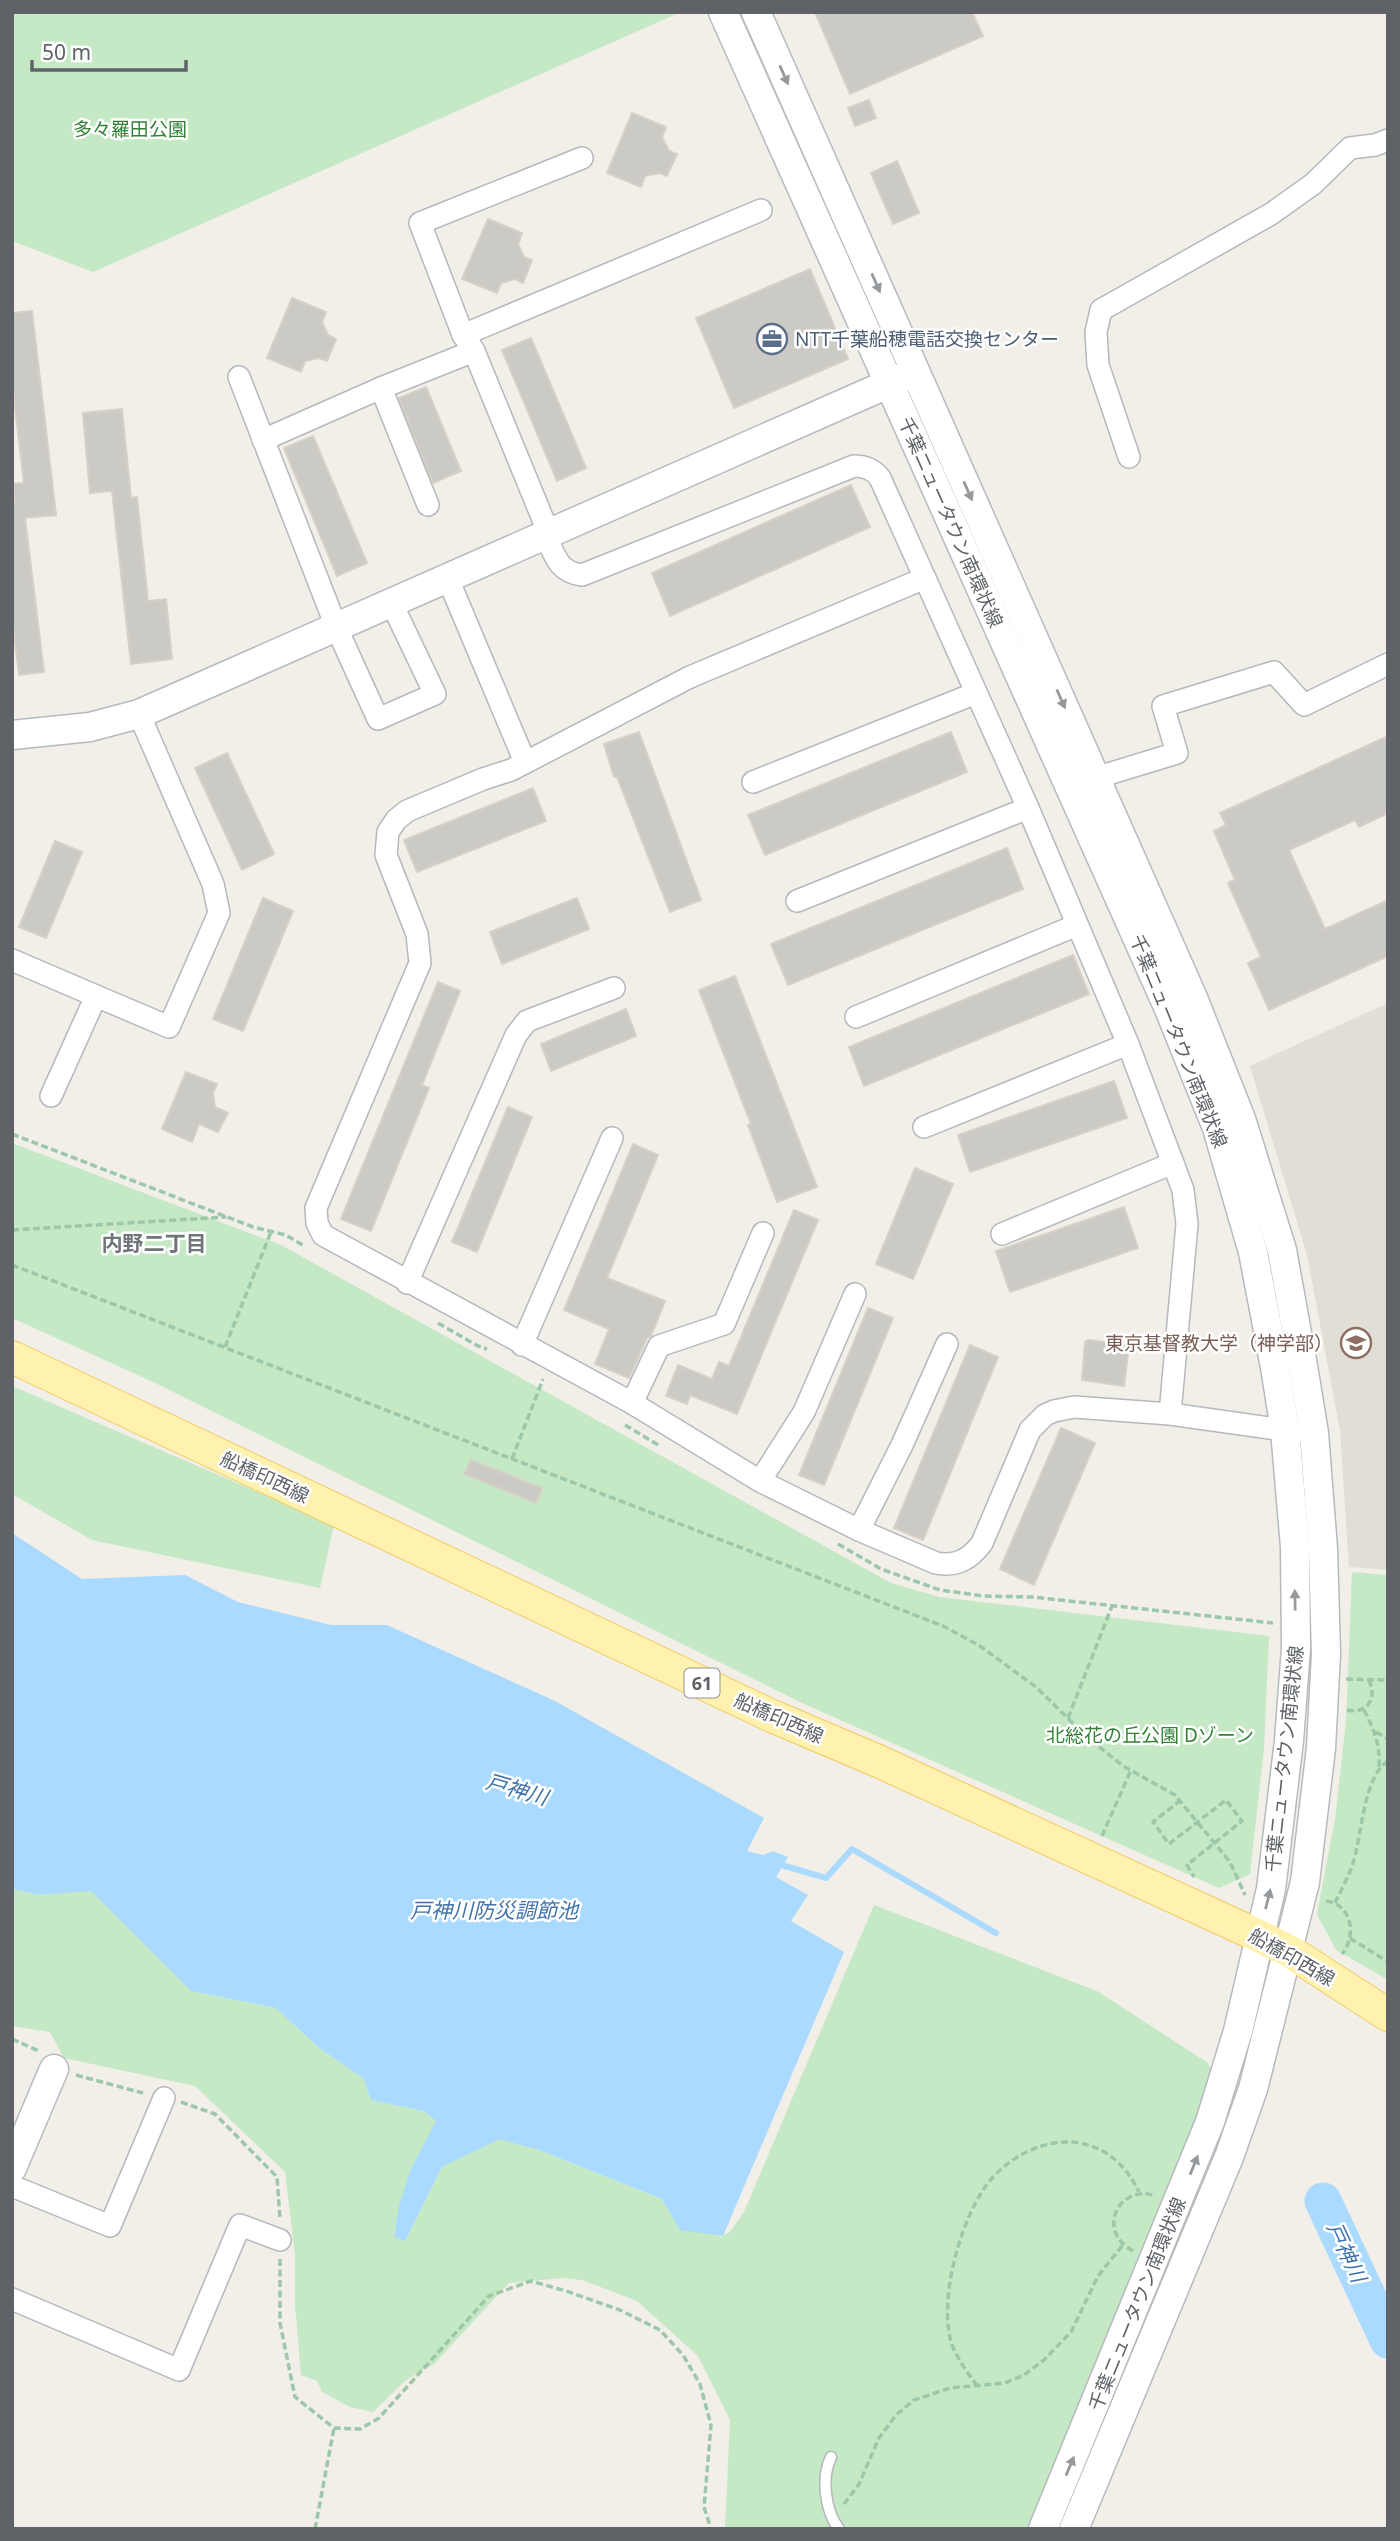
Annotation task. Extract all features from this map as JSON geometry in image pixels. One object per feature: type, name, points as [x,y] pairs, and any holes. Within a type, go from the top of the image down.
[{"type":"main road","name":"千葉ニュータウン南環状線","points":[[723,12],[889,383],[1083,782],[1193,998],[1241,1119],[1282,1250],[1314,1433],[1323,1549],[1326,1654],[1321,1748],[1305,1882],[1253,2089],[1229,2157],[1074,2529]]},
{"type":"main road","name":"千葉ニュータウン南環状線","points":[[757,12],[916,372],[1083,782],[1217,1128],[1253,1252],[1285,1430],[1295,1547],[1296,1648],[1289,1741],[1272,1875],[1259,1936],[1238,2031],[1210,2122],[1167,2233],[1043,2529]]},
{"type":"main road","points":[[12,735],[90,727],[139,714],[916,372]]},
{"type":"main road","name":"船橋印西線","points":[[12,1357],[772,1716],[878,1761],[1259,1936],[1289,1951],[1388,2015]]},
{"type":"main road","points":[[12,2168],[47,2060]]},
{"type":"street","points":[[1129,457],[1098,365],[1096,332],[1101,310],[1271,214],[1313,184],[1350,148],[1375,145],[1388,140]]},
{"type":"street","points":[[582,158],[420,223],[561,567],[569,573],[582,575],[854,466],[875,471],[1028,808],[1128,1044],[1183,1190],[1187,1224],[1170,1414]]},
{"type":"street","points":[[263,440],[381,388],[468,343],[761,211]]},
{"type":"street","points":[[239,377],[337,629],[378,719],[435,694],[392,604]]},
{"type":"street","points":[[381,388],[428,505]]},
{"type":"street","points":[[925,578],[691,677],[525,762],[407,811],[396,820],[388,832],[386,856],[417,934],[420,963],[316,1208],[317,1223],[323,1235],[632,1403],[760,1481],[859,1530],[936,1563],[961,1562],[970,1557],[982,1543],[1030,1430],[1045,1415],[1062,1408],[1170,1414],[1314,1433]]},
{"type":"street","points":[[448,579],[525,762]]},
{"type":"street","points":[[1083,782],[1177,753],[1163,706],[1273,672],[1304,705],[1388,664]]},
{"type":"street","points":[[753,782],[976,693]]},
{"type":"street","points":[[12,960],[169,1027],[219,913],[214,884],[139,714]]},
{"type":"street","points":[[797,901],[1028,808]]},
{"type":"street","points":[[856,1017],[1077,925]]},
{"type":"street","points":[[407,1283],[516,1035],[527,1021],[614,988]]},
{"type":"street","points":[[51,1096],[96,996]]},
{"type":"street","points":[[924,1127],[1128,1044]]},
{"type":"street","points":[[522,1345],[612,1138]]},
{"type":"street","points":[[1002,1234],[1173,1163]]},
{"type":"street","points":[[632,1403],[659,1346],[724,1324],[763,1233]]},
{"type":"street","points":[[760,1481],[804,1412],[855,1294]]},
{"type":"street","points":[[859,1530],[902,1445],[947,1344]]},
{"type":"street","points":[[12,2186],[110,2226],[164,2098]]},
{"type":"street","points":[[12,2299],[179,2370],[240,2225],[280,2240]]},
{"type":"lane","points":[[831,2457],[826,2466],[826,2487],[835,2524]]},
{"type":"path","points":[[12,1230],[228,1217]]},
{"type":"path","points":[[225,1347],[272,1232]]},
{"type":"path","points":[[12,1265],[943,1626],[980,1646],[1036,1687],[1088,1738],[1131,1770],[1181,1800],[1230,1862],[1245,1895]]},
{"type":"path","points":[[512,1459],[544,1377]]},
{"type":"path","points":[[1068,1718],[1112,1606]]},
{"type":"path","points":[[1341,1678],[1388,1680]]},
{"type":"path","points":[[1342,1708],[1354,1712],[1364,1710],[1373,1696],[1368,1679]]},
{"type":"path","points":[[1364,1710],[1376,1732],[1380,1752],[1379,1771]]},
{"type":"path","points":[[1376,1732],[1388,1739]]},
{"type":"path","points":[[1335,1903],[1353,1865],[1365,1802],[1379,1771],[1388,1761]]},
{"type":"path","points":[[1100,1841],[1131,1770]]},
{"type":"path","points":[[1181,1800],[1153,1822],[1169,1844],[1226,1800],[1242,1821],[1187,1866],[1196,1879],[1194,1883]]},
{"type":"path","points":[[1317,1900],[1335,1903],[1350,1921],[1350,1938],[1344,1952],[1338,1957]]},
{"type":"path","points":[[1350,1938],[1388,1962]]},
{"type":"path","points":[[12,2039],[47,2060],[118,2087],[193,2105],[215,2114],[277,2177],[280,2194],[280,2323],[295,2397],[334,2428],[360,2429],[379,2418],[489,2296],[531,2281],[620,2310],[660,2330],[683,2355],[700,2384],[710,2425],[704,2507],[711,2529]]},
{"type":"path","points":[[978,2386],[952,2344],[947,2317],[956,2251],[970,2215],[992,2178],[1016,2158],[1035,2148],[1053,2142],[1082,2143],[1101,2150],[1116,2160],[1132,2178],[1139,2192]]},
{"type":"path","points":[[1138,2254],[1122,2246],[1114,2235],[1115,2212],[1123,2201],[1139,2192],[1161,2197]]},
{"type":"path","points":[[835,2524],[859,2484],[879,2438],[896,2415],[914,2400],[932,2393],[1005,2383],[1024,2375],[1044,2360],[1071,2332],[1098,2276],[1122,2246]]},
{"type":"path","points":[[315,2529],[334,2428]]},
{"type":"shaded area","name":"東京基督教大学（神学部）","points":[[1388,1003],[1388,1570],[1349,1567],[1340,1431],[1307,1255],[1250,1066]]},
{"type":"green space","name":"多々羅田公園","points":[[12,12],[681,12],[93,272],[12,241]]},
{"type":"green space","name":"北総花の丘公園 Dゾーン","points":[[12,1143],[281,1245],[891,1583],[940,1597],[1269,1636],[1264,1749],[1250,1874],[1219,1888],[802,1703],[151,1381],[12,1318]]},
{"type":"green space","points":[[12,1386],[334,1525],[320,1588],[92,1540],[12,1494]]},
{"type":"green space","points":[[1352,1572],[1388,1575],[1388,1980],[1336,1950],[1317,1914],[1335,1819],[1346,1721]]},
{"type":"green space","points":[[12,1889],[39,1895],[91,1890],[191,1991],[276,2008],[318,2047],[364,2079],[372,2100],[423,2111],[436,2121],[401,2205],[394,2237],[405,2241],[442,2167],[500,2138],[539,2150],[662,2199],[720,2237],[730,2232],[744,2212],[874,1905],[1097,1991],[1208,2063],[1211,2070],[1190,2139],[1034,2529],[725,2529],[730,2420],[698,2356],[637,2301],[582,2280],[562,2278],[509,2283],[434,2364],[406,2380],[373,2412],[350,2407],[322,2392],[317,2381],[301,2375],[295,2303],[295,2255],[285,2172],[195,2086],[64,2058],[50,2032],[12,2026]]},
{"type":"water","name":"戸神川防災調節池","points":[[12,1533],[82,1579],[185,1575],[238,1602],[331,1625],[387,1625],[555,1701],[764,1818],[747,1851],[763,1855],[773,1851],[788,1857],[776,1877],[808,1895],[791,1921],[844,1952],[723,2236],[680,2230],[662,2199],[539,2150],[500,2139],[442,2167],[405,2241],[394,2237],[399,2206],[411,2169],[436,2121],[423,2111],[371,2100],[364,2079],[318,2047],[276,2008],[191,1991],[91,1891],[39,1895],[12,1889]]},
{"type":"building","points":[[815,12],[972,12],[983,36],[850,94]]},
{"type":"building","points":[[869,100],[876,118],[855,126],[848,108]]},
{"type":"building","points":[[632,113],[666,127],[662,137],[669,151],[677,154],[667,176],[660,173],[645,176],[641,187],[607,173]]},
{"type":"building","points":[[897,161],[919,213],[893,224],[871,173]]},
{"type":"building","points":[[488,219],[522,233],[518,244],[524,257],[532,260],[523,283],[515,279],[501,283],[497,293],[462,279]]},
{"type":"building","name":"NTT千葉船穂電話交換センター","points":[[810,269],[848,359],[734,408],[696,318]]},
{"type":"building","points":[[292,298],[326,312],[322,322],[328,335],[336,339],[327,361],[319,358],[305,361],[301,372],[267,358]]},
{"type":"building","points":[[32,311],[56,515],[25,518],[44,672],[19,675],[12,617],[12,503],[15,503],[13,484],[24,483],[12,383],[12,313]]},
{"type":"building","points":[[531,338],[586,468],[557,481],[502,350]]},
{"type":"building","points":[[426,387],[461,471],[433,483],[399,398]]},
{"type":"building","points":[[122,409],[131,498],[137,497],[148,601],[166,599],[172,659],[131,664],[112,491],[90,493],[83,413]]},
{"type":"building","points":[[313,436],[367,563],[337,576],[284,448]]},
{"type":"building","points":[[851,485],[870,527],[670,616],[652,573]]},
{"type":"building","points":[[639,732],[701,900],[670,912],[617,777],[614,777],[604,744]]},
{"type":"building","points":[[951,732],[967,772],[765,855],[748,815]]},
{"type":"building","points":[[1388,736],[1388,813],[1359,827],[1355,820],[1289,850],[1325,929],[1388,900],[1388,956],[1269,1010],[1248,963],[1261,957],[1228,883],[1235,880],[1214,831],[1226,825],[1220,813]]},
{"type":"building","points":[[227,753],[274,854],[242,870],[195,768]]},
{"type":"building","points":[[533,788],[546,821],[417,872],[404,840]]},
{"type":"building","points":[[55,841],[82,852],[46,938],[19,927]]},
{"type":"building","points":[[1007,848],[1023,889],[788,985],[771,944]]},
{"type":"building","points":[[263,898],[293,911],[243,1031],[213,1019]]},
{"type":"building","points":[[577,898],[589,929],[502,964],[490,932]]},
{"type":"building","points":[[1073,955],[1089,994],[864,1086],[849,1047]]},
{"type":"building","points":[[735,976],[817,1187],[777,1202],[748,1125],[751,1124],[699,990]]},
{"type":"building","points":[[438,982],[460,991],[422,1085],[429,1088],[371,1231],[341,1219]]},
{"type":"building","points":[[626,1009],[636,1036],[551,1071],[541,1044]]},
{"type":"building","points":[[186,1072],[217,1084],[213,1093],[215,1107],[228,1113],[218,1132],[199,1124],[192,1142],[162,1129]]},
{"type":"building","points":[[1114,1081],[1127,1118],[970,1172],[958,1135]]},
{"type":"building","points":[[508,1107],[532,1117],[477,1252],[452,1242]]},
{"type":"building","points":[[633,1144],[658,1155],[607,1278],[665,1301],[651,1336],[647,1338],[629,1378],[595,1364],[609,1329],[564,1310]]},
{"type":"building","points":[[915,1168],[953,1184],[913,1279],[876,1264]]},
{"type":"building","points":[[1124,1207],[1138,1248],[1010,1292],[996,1251]]},
{"type":"building","points":[[794,1210],[818,1220],[737,1414],[690,1395],[687,1404],[666,1396],[678,1365],[712,1379],[719,1362],[729,1366]]},
{"type":"building","points":[[868,1308],[893,1318],[824,1485],[799,1475]]},
{"type":"building","points":[[1088,1340],[1129,1345],[1124,1386],[1082,1380],[1085,1342]]},
{"type":"building","points":[[970,1345],[998,1357],[923,1540],[894,1528]]},
{"type":"building","points":[[1061,1428],[1095,1443],[1034,1585],[1000,1569]]},
{"type":"building","points":[[471,1460],[542,1488],[536,1503],[464,1474]]},
{"type":"waterway","name":"戸神川","points":[[778,1864],[826,1878],[852,1849],[996,1933]]},
{"type":"waterway","name":"戸神川","points":[[1323,2201],[1388,2340]]},
{"type":"place","name":"NTT千葉船穂電話交換センター","points":[[772,339]]},
{"type":"place","name":"東京基督教大学（神学部）","points":[[1356,1343]]},
{"type":"district","name":"内野二丁目","points":[[154,1243]]}]
